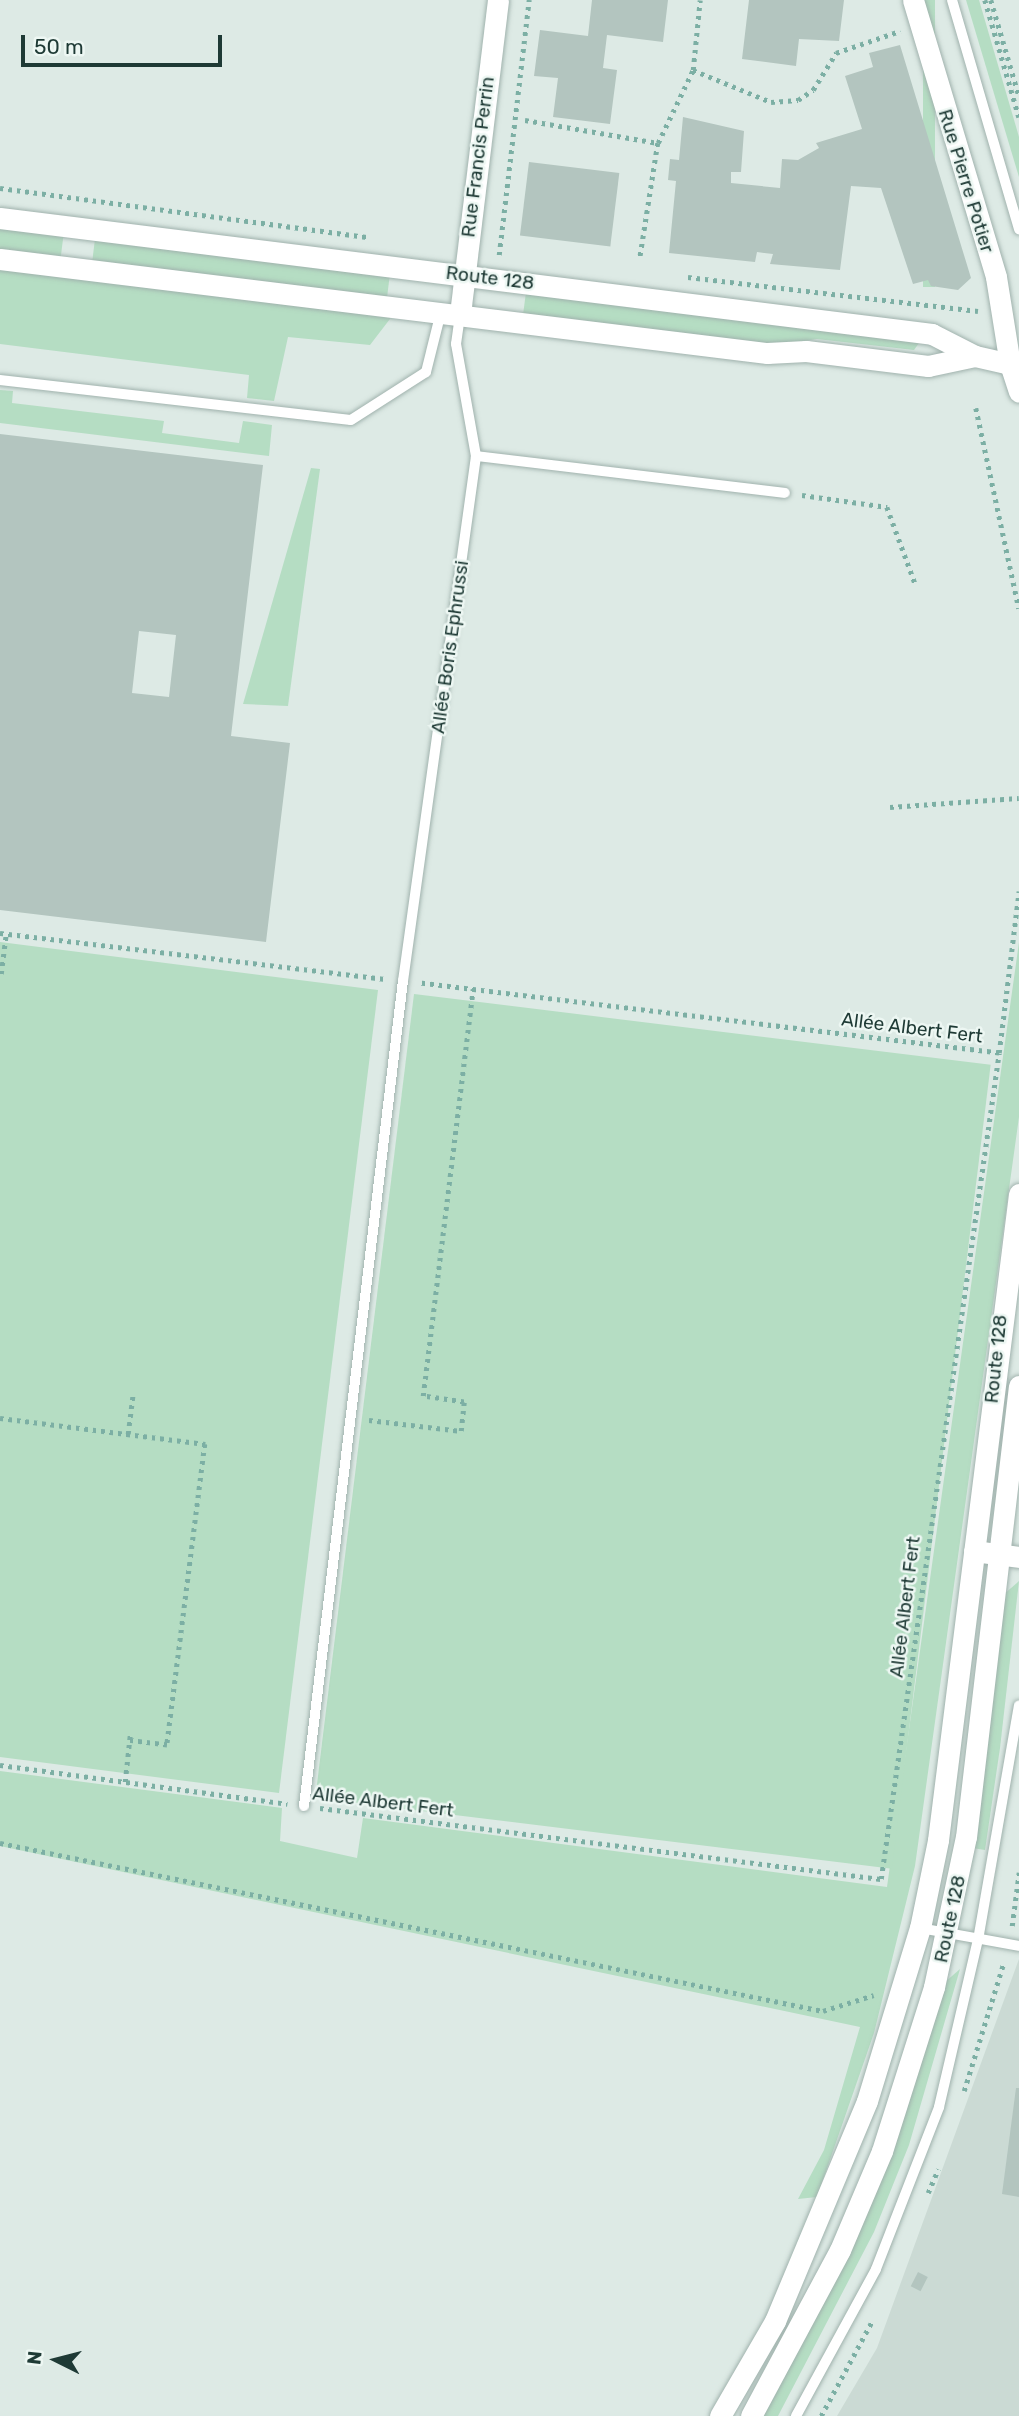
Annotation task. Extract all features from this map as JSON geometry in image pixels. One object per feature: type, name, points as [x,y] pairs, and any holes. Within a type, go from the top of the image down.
[{"type":"main road","name":"Rue Francis Perrin","points":[[450,313],[463,274],[498,0]]},
{"type":"main road","name":"Rue Pierre Potier","points":[[913,0],[1004,314],[1014,363]]},
{"type":"main road","name":"Route 128","points":[[0,218],[932,334],[975,356],[1014,363]]},
{"type":"main road","name":"Route 128","points":[[0,259],[767,353],[806,351],[928,366],[975,356]]},
{"type":"main road","points":[[1014,363],[1019,392]]},
{"type":"main road","name":"Route 128","points":[[720,2416],[775,2321],[867,2101],[920,1928],[936,1854],[1019,1194]]},
{"type":"main road","name":"Route 128","points":[[751,2416],[806,2319],[882,2151],[947,1935],[966,1837],[1010,1556],[1019,1386]]},
{"type":"main road","points":[[974,1551],[1010,1556]]},
{"type":"lane","points":[[952,0],[1019,229]]},
{"type":"lane","points":[[0,380],[351,420],[426,372],[450,313]]},
{"type":"lane","name":"Allée Boris Ephrussi","points":[[304,1806],[403,981],[476,456],[450,313]]},
{"type":"lane","points":[[476,456],[785,493]]},
{"type":"lane","points":[[796,2416],[876,2269],[934,2119],[978,1941],[1019,1706]]},
{"type":"lane","points":[[920,1928],[978,1941],[1019,1946]]},
{"type":"path","points":[[499,255],[529,0]]},
{"type":"path","points":[[640,258],[658,144],[693,70],[700,0]]},
{"type":"path","points":[[985,0],[1019,117]]},
{"type":"path","points":[[991,0],[1019,96]]},
{"type":"path","points":[[693,70],[771,102],[798,100],[813,90],[836,53],[900,31]]},
{"type":"path","points":[[525,120],[658,144]]},
{"type":"path","points":[[0,188],[381,239]]},
{"type":"path","points":[[490,254],[509,256]]},
{"type":"path","points":[[682,276],[1004,314]]},
{"type":"path","points":[[976,408],[1019,608]]},
{"type":"path","points":[[785,493],[887,507],[915,583]]},
{"type":"path","points":[[890,807],[1019,798]]},
{"type":"path","points":[[999,1053],[1019,891]]},
{"type":"path","points":[[1,974],[3,934]]},
{"type":"path","name":"Allée Albert Fert","points":[[0,1765],[881,1879],[999,1053],[3,934]]},
{"type":"path","points":[[350,1418],[461,1431],[464,1402],[423,1396],[474,989]]},
{"type":"path","points":[[128,1434],[133,1396]]},
{"type":"path","points":[[0,1418],[205,1444],[167,1745],[130,1738],[125,1782]]},
{"type":"path","points":[[0,1843],[823,2011],[862,1994],[901,1997]]},
{"type":"shaded area","points":[[1019,1959],[1019,2416],[837,2416],[877,2348]]},
{"type":"green space","points":[[923,0],[935,0],[935,287],[923,287]]},
{"type":"green space","points":[[966,0],[979,0],[1019,137],[1019,177]]},
{"type":"green space","points":[[0,227],[64,235],[61,258],[0,250]]},
{"type":"green space","points":[[95,239],[390,275],[387,298],[92,262]]},
{"type":"green space","points":[[0,267],[393,315],[370,345],[288,337],[274,401],[247,398],[249,375],[0,344]]},
{"type":"green space","points":[[526,292],[916,340],[919,343],[914,350],[817,339],[772,346],[523,315]]},
{"type":"green space","points":[[0,390],[13,391],[12,403],[164,421],[162,433],[239,443],[243,421],[272,425],[269,456],[0,423]]},
{"type":"green space","points":[[311,468],[320,469],[288,706],[243,704]]},
{"type":"green space","points":[[0,942],[378,990],[279,1793],[0,1757]]},
{"type":"green space","points":[[1019,942],[1019,1117],[915,1866],[874,2033],[817,2197],[798,2199],[824,2150],[860,2027],[0,1846],[0,1771],[282,1808],[280,1841],[357,1858],[363,1818],[887,1887]]},
{"type":"green space","points":[[414,994],[991,1065],[892,1869],[315,1798]]},
{"type":"green space","points":[[1019,1581],[985,1850],[972,1848],[1003,1595]]},
{"type":"green space","points":[[960,1969],[909,2145],[874,2232],[778,2416],[762,2416],[860,2228],[899,2132],[944,1983]]},
{"type":"building","points":[[592,0],[668,0],[663,42],[607,35],[603,68],[617,70],[610,124],[553,117],[558,78],[534,76],[540,30],[588,36]]},
{"type":"building","points":[[749,0],[844,0],[839,41],[799,39],[796,66],[742,59]]},
{"type":"building","points":[[900,45],[971,278],[958,290],[931,286],[928,280],[913,284],[881,188],[851,186],[840,270],[770,264],[773,254],[757,252],[755,262],[669,253],[676,181],[668,180],[670,159],[679,160],[683,117],[744,131],[741,172],[731,172],[731,183],[780,188],[782,159],[798,160],[819,148],[816,143],[862,129],[845,76],[873,67],[869,53]]},
{"type":"building","points":[[529,162],[619,173],[610,247],[520,235]]},
{"type":"building","points":[[0,434],[263,465],[231,736],[290,743],[266,942],[0,910]],"holes":[[[139,631],[176,635],[169,697],[132,693]]]},
{"type":"building","points":[[1016,2088],[1019,2088],[1019,2197],[1002,2194]]},
{"type":"building","points":[[918,2272],[928,2277],[921,2291],[911,2286]]}]
